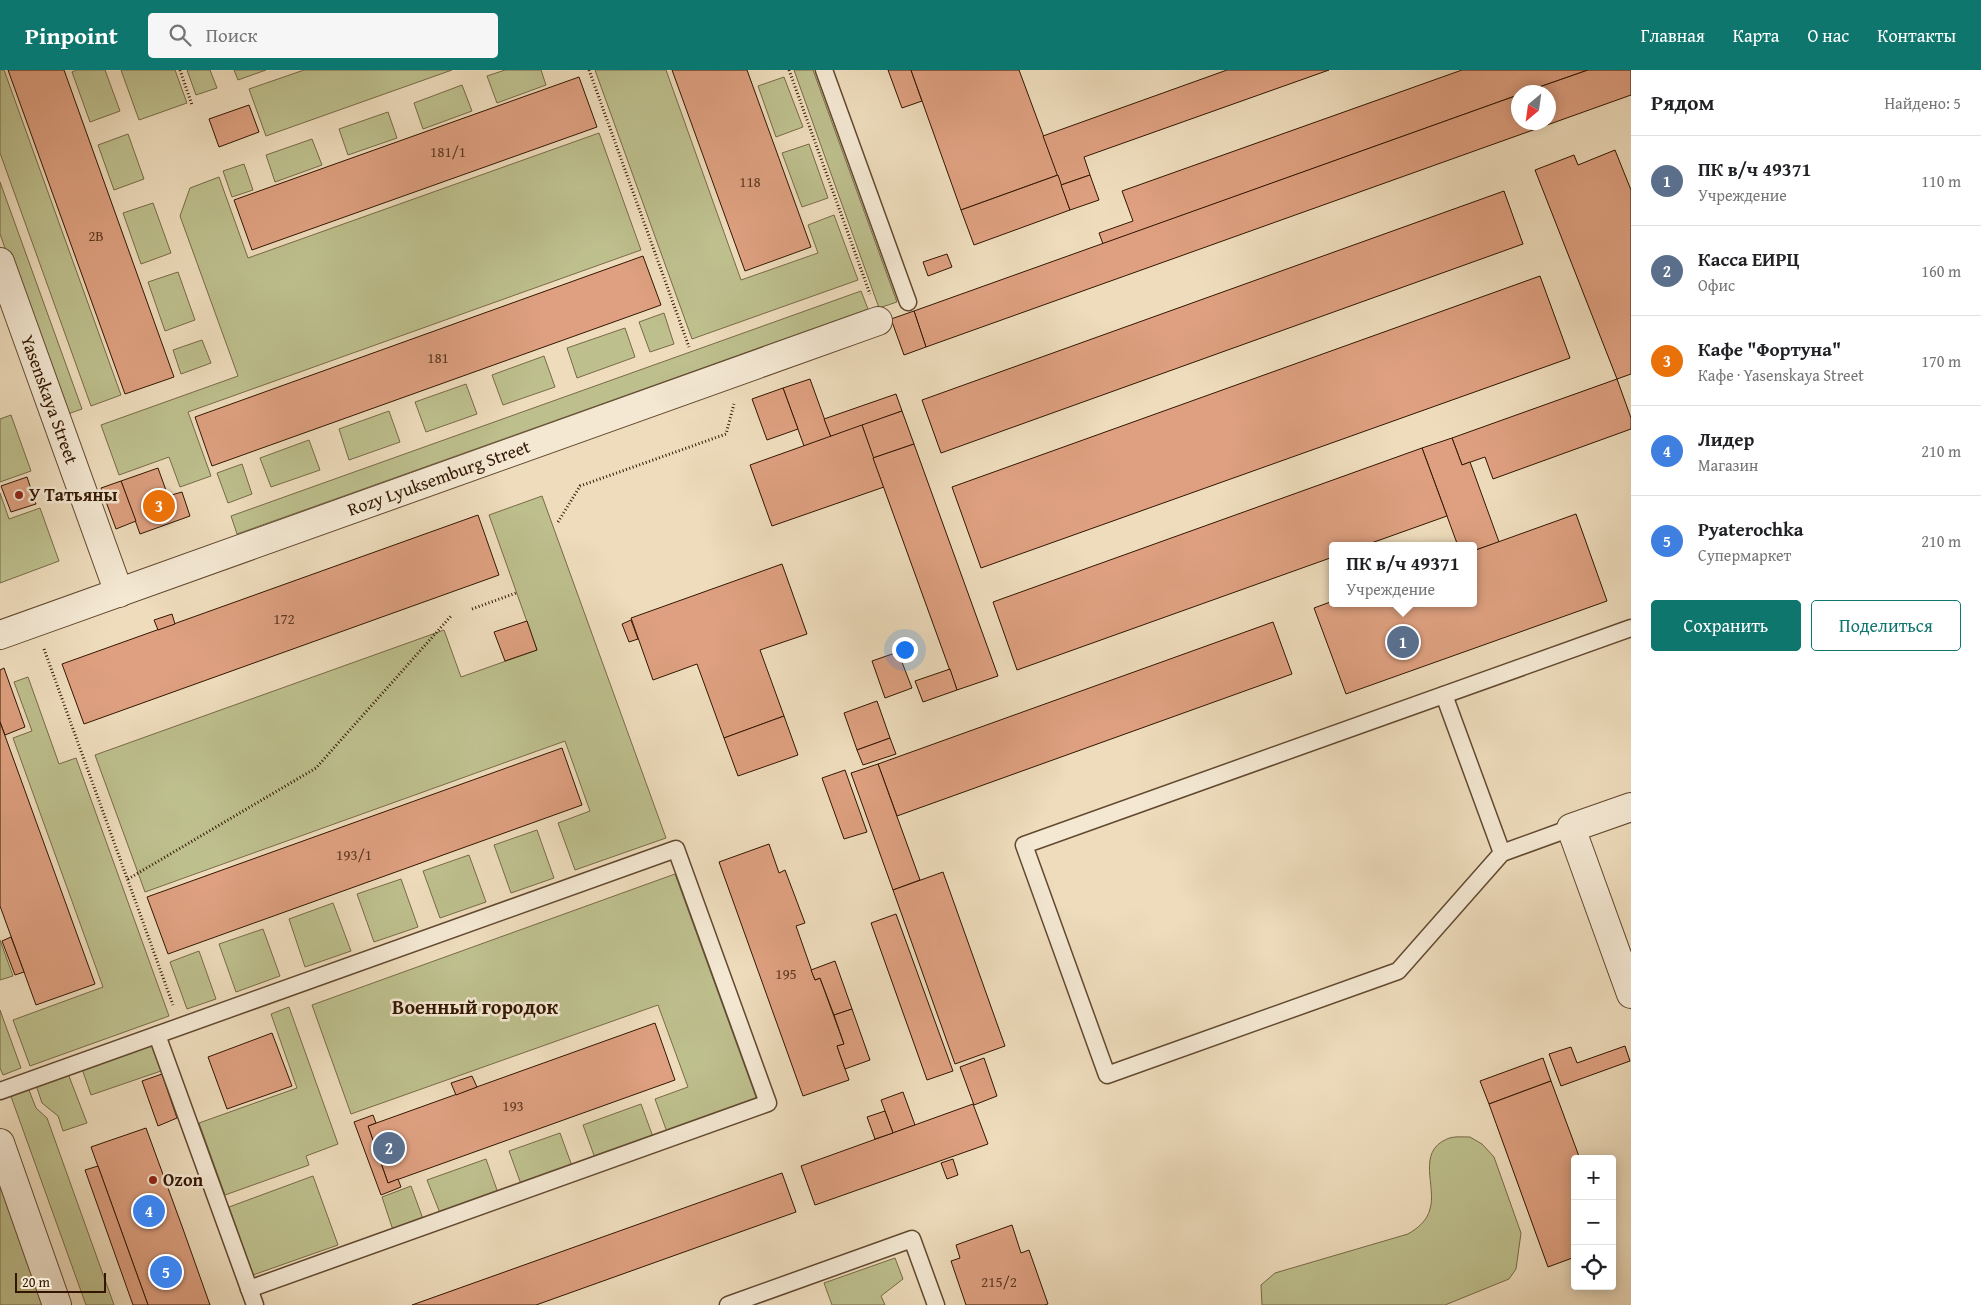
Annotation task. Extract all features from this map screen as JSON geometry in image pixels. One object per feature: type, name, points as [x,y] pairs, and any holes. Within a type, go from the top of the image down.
[{"type":"street","name":"Yasenskaya Street","points":[[0,262],[119,593]]},
{"type":"street","name":"Rozy Lyuksemburg Street","points":[[0,635],[878,321]]},
{"type":"street","points":[[1631,806],[1571,828],[1631,994]]},
{"type":"street","points":[[0,1143],[57,1305]]},
{"type":"lane","points":[[824,70],[908,302]]},
{"type":"lane","points":[[1571,828],[1502,853],[1398,971],[1107,1075],[1024,845],[1631,628]]},
{"type":"lane","points":[[1444,695],[1502,853]]},
{"type":"lane","points":[[0,1091],[676,849],[768,1103],[249,1289]]},
{"type":"lane","points":[[157,1035],[255,1305]]},
{"type":"lane","points":[[728,1305],[912,1239],[936,1305]]},
{"type":"path","points":[[180,70],[192,105]]},
{"type":"path","points":[[589,70],[689,347]]},
{"type":"path","points":[[789,70],[878,321]]},
{"type":"path","points":[[558,522],[580,486],[726,434]]},
{"type":"path","points":[[472,609],[516,594]]},
{"type":"path","points":[[128,879],[316,768],[451,616]]},
{"type":"path","points":[[35,623],[181,1027]]},
{"type":"green space","points":[[0,70],[4,70],[121,395],[91,406],[0,153]]},
{"type":"green space","points":[[76,70],[105,70],[120,111],[90,122],[72,72]]},
{"type":"green space","points":[[121,70],[175,70],[187,103],[139,120]]},
{"type":"green space","points":[[187,70],[210,70],[217,88],[196,95]]},
{"type":"green space","points":[[234,70],[266,70],[238,80]]},
{"type":"green space","points":[[304,70],[452,70],[266,136],[249,89]]},
{"type":"green space","points":[[505,70],[541,70],[546,85],[497,103],[487,76]]},
{"type":"green space","points":[[595,70],[666,70],[741,280],[818,253],[808,225],[834,215],[858,280],[692,339]]},
{"type":"green space","points":[[794,70],[813,70],[897,302],[879,308]]},
{"type":"green space","points":[[784,77],[803,127],[776,137],[758,86]]},
{"type":"green space","points":[[462,85],[472,111],[423,129],[414,103]]},
{"type":"green space","points":[[388,112],[397,138],[348,155],[339,129]]},
{"type":"green space","points":[[599,133],[641,250],[188,412],[211,476],[180,487],[169,457],[119,475],[101,425],[238,376],[180,216],[190,188],[219,177],[248,258]]},
{"type":"green space","points":[[128,134],[144,179],[114,190],[98,145]]},
{"type":"green space","points":[[312,139],[322,165],[275,182],[266,155]]},
{"type":"green space","points":[[809,144],[828,198],[802,207],[782,153]]},
{"type":"green space","points":[[244,164],[253,190],[232,197],[223,171]]},
{"type":"green space","points":[[0,182],[82,409],[65,415],[0,234]]},
{"type":"green space","points":[[153,203],[171,253],[141,264],[123,213]]},
{"type":"green space","points":[[178,272],[195,320],[165,331],[148,282]]},
{"type":"green space","points":[[861,291],[868,309],[237,534],[231,516]]},
{"type":"green space","points":[[664,313],[674,344],[650,352],[639,322]]},
{"type":"green space","points":[[625,328],[635,357],[577,378],[567,348]]},
{"type":"green space","points":[[202,340],[211,363],[181,374],[173,350]]},
{"type":"green space","points":[[544,356],[555,387],[503,405],[492,375]]},
{"type":"green space","points":[[466,384],[477,414],[426,432],[415,402]]},
{"type":"green space","points":[[389,411],[400,442],[349,460],[339,429]]},
{"type":"green space","points":[[11,415],[31,471],[0,482],[0,419]]},
{"type":"green space","points":[[309,440],[320,470],[271,487],[260,458]]},
{"type":"green space","points":[[242,464],[252,494],[228,503],[217,473]]},
{"type":"green space","points":[[0,493],[9,519],[40,508],[59,561],[0,583]]},
{"type":"green space","points":[[542,496],[666,838],[575,870],[558,823],[590,811],[565,741],[145,892],[95,755],[444,630],[461,677],[537,650],[489,515]]},
{"type":"green space","points":[[28,677],[59,764],[76,758],[169,1016],[30,1066],[13,1020],[103,987],[13,738],[32,731],[14,682]]},
{"type":"green space","points":[[537,830],[554,878],[511,893],[494,845]]},
{"type":"green space","points":[[469,855],[486,902],[440,918],[423,871]]},
{"type":"green space","points":[[675,874],[757,1100],[667,1132],[655,1099],[688,1087],[658,1005],[351,1114],[312,1005]]},
{"type":"green space","points":[[401,879],[418,927],[374,942],[357,894]]},
{"type":"green space","points":[[333,903],[351,951],[305,967],[289,919]]},
{"type":"green space","points":[[263,929],[280,976],[236,992],[219,944]]},
{"type":"green space","points":[[0,940],[13,976],[0,980]]},
{"type":"green space","points":[[199,951],[216,999],[187,1009],[170,962]]},
{"type":"green space","points":[[289,1007],[338,1144],[306,1156],[309,1165],[225,1195],[199,1123],[297,1088],[271,1014]]},
{"type":"green space","points":[[0,1010],[21,1068],[3,1075],[0,1068]]},
{"type":"green space","points":[[151,1041],[161,1071],[91,1095],[81,1066]]},
{"type":"green space","points":[[67,1071],[87,1123],[63,1131],[58,1116],[42,1103],[35,1082]]},
{"type":"green space","points":[[27,1085],[36,1108],[47,1118],[114,1305],[86,1305],[9,1091]]},
{"type":"green space","points":[[641,1104],[653,1137],[595,1158],[583,1125]]},
{"type":"green space","points":[[560,1133],[572,1166],[521,1184],[509,1151]]},
{"type":"green space","points":[[1470,1137],[1482,1144],[1494,1157],[1521,1233],[1516,1269],[1509,1279],[1445,1305],[1262,1305],[1261,1285],[1275,1273],[1408,1234],[1419,1227],[1427,1217],[1430,1209],[1430,1161],[1432,1152],[1447,1139]]},
{"type":"green space","points":[[486,1159],[498,1193],[440,1213],[427,1180]]},
{"type":"green space","points":[[313,1176],[338,1245],[253,1275],[229,1207]]},
{"type":"green space","points":[[0,1183],[44,1305],[0,1305]]},
{"type":"green space","points":[[411,1186],[423,1219],[393,1230],[382,1197]]},
{"type":"green space","points":[[895,1258],[903,1279],[881,1296],[885,1305],[832,1305],[824,1283]]},
{"type":"building","points":[[8,70],[64,70],[174,377],[125,394]]},
{"type":"building","points":[[672,70],[747,70],[811,247],[745,271]]},
{"type":"building","points":[[888,70],[911,70],[922,101],[902,108]]},
{"type":"building","points":[[911,70],[1019,70],[1058,175],[961,210]]},
{"type":"building","points":[[1227,70],[1329,70],[1084,157],[1090,175],[1061,185],[1043,136]]},
{"type":"building","points":[[1462,70],[1588,70],[1545,85],[1511,85],[1511,98],[1103,244],[1099,233],[1133,221],[1122,191]]},
{"type":"building","points":[[1588,70],[1631,70],[1631,95],[1556,122],[1556,85],[1545,85]]},
{"type":"building","points":[[579,77],[597,127],[252,250],[234,200]]},
{"type":"building","points":[[1511,98],[1511,130],[1533,130],[926,347],[914,311]]},
{"type":"building","points":[[249,105],[259,132],[219,147],[209,119]]},
{"type":"building","points":[[1615,150],[1631,190],[1631,374],[1617,379],[1535,170],[1574,155],[1578,165]]},
{"type":"building","points":[[1058,175],[1070,210],[974,245],[961,210]]},
{"type":"building","points":[[1090,175],[1099,200],[1070,210],[1061,185]]},
{"type":"building","points":[[1504,191],[1523,244],[941,453],[922,400]]},
{"type":"building","points":[[947,254],[952,267],[928,276],[923,262]]},
{"type":"building","points":[[643,256],[661,305],[212,466],[195,417]]},
{"type":"building","points":[[1540,276],[1570,358],[981,568],[952,487]]},
{"type":"building","points":[[914,311],[926,347],[904,355],[891,319]]},
{"type":"building","points":[[810,379],[831,437],[804,446],[783,388]]},
{"type":"building","points":[[1617,379],[1631,418],[1631,429],[1493,479],[1485,457],[1462,465],[1452,438]]},
{"type":"building","points":[[783,388],[798,429],[767,440],[752,399]]},
{"type":"building","points":[[896,394],[902,411],[831,437],[824,419]]},
{"type":"building","points":[[902,411],[914,444],[873,458],[862,425]]},
{"type":"building","points":[[862,425],[884,487],[772,526],[750,465]]},
{"type":"building","points":[[1452,438],[1462,465],[1470,462],[1499,542],[1477,550],[1477,542],[1457,542],[1422,448]]},
{"type":"building","points":[[914,444],[998,676],[957,690],[873,458]]},
{"type":"building","points":[[1422,448],[1447,516],[1374,542],[1329,542],[1329,558],[1017,670],[993,602]]},
{"type":"building","points":[[158,468],[168,496],[182,492],[190,516],[140,534],[121,481]]},
{"type":"building","name":"У Татьяны","points":[[27,477],[36,504],[11,512],[1,486]]},
{"type":"building","points":[[121,481],[136,521],[116,529],[101,488]]},
{"type":"building","points":[[1576,514],[1607,601],[1346,694],[1314,608],[1329,602],[1329,607],[1477,607],[1477,550]]},
{"type":"building","points":[[478,515],[499,575],[84,724],[62,664]]},
{"type":"building","points":[[782,564],[807,634],[760,650],[784,716],[724,738],[697,664],[653,680],[631,618]]},
{"type":"building","points":[[172,614],[175,624],[158,630],[154,620]]},
{"type":"building","points":[[631,620],[638,639],[629,642],[622,624]]},
{"type":"building","points":[[527,621],[537,650],[505,661],[494,632]]},
{"type":"building","points":[[1273,622],[1292,674],[897,816],[878,764]]},
{"type":"building","points":[[898,652],[912,688],[885,698],[872,661]]},
{"type":"building","points":[[4,668],[25,727],[5,735],[0,722],[0,670]]},
{"type":"building","points":[[950,669],[957,690],[923,702],[915,681]]},
{"type":"building","points":[[877,701],[890,738],[857,750],[844,713]]},
{"type":"building","points":[[784,716],[798,755],[738,776],[724,738]]},
{"type":"building","points":[[0,722],[95,984],[36,1005],[0,906]]},
{"type":"building","points":[[890,738],[896,754],[863,765],[857,750]]},
{"type":"building","points":[[562,748],[582,805],[168,954],[147,897]]},
{"type":"building","points":[[878,764],[920,880],[893,890],[851,773]]},
{"type":"building","points":[[845,770],[867,832],[844,839],[822,778]]},
{"type":"building","points":[[769,844],[779,873],[785,870],[805,923],[796,926],[815,980],[820,978],[844,1044],[837,1046],[849,1080],[803,1096],[719,862]]},
{"type":"building","points":[[943,872],[1005,1046],[955,1064],[893,890]]},
{"type":"building","points":[[896,914],[953,1071],[927,1080],[871,923]]},
{"type":"building","points":[[11,937],[24,972],[15,975],[2,941]]},
{"type":"building","points":[[835,961],[852,1009],[834,1015],[820,978],[815,980],[811,970]]},
{"type":"building","points":[[852,1009],[870,1060],[845,1069],[837,1046],[844,1044],[834,1015]]},
{"type":"building","points":[[655,1023],[675,1080],[388,1183],[368,1126]]},
{"type":"building","points":[[272,1033],[292,1086],[227,1109],[208,1057]]},
{"type":"building","points":[[1625,1046],[1630,1061],[1561,1086],[1549,1054],[1571,1047],[1577,1063]]},
{"type":"building","points":[[984,1058],[997,1096],[974,1105],[960,1067]]},
{"type":"building","points":[[1543,1058],[1551,1081],[1489,1104],[1480,1081]]},
{"type":"building","points":[[162,1074],[177,1118],[158,1126],[142,1081]]},
{"type":"building","points":[[472,1076],[477,1087],[456,1095],[451,1083]]},
{"type":"building","points":[[1551,1081],[1579,1155],[1571,1155],[1571,1258],[1548,1267],[1489,1104]]},
{"type":"building","points":[[903,1092],[915,1125],[893,1133],[881,1100]]},
{"type":"building","points":[[973,1104],[988,1144],[815,1205],[801,1166]]},
{"type":"building","points":[[885,1111],[893,1133],[875,1139],[867,1117]]},
{"type":"building","points":[[373,1115],[376,1123],[368,1126],[388,1183],[398,1179],[401,1187],[381,1195],[354,1122]]},
{"type":"building","points":[[146,1128],[210,1305],[148,1305],[91,1147]]},
{"type":"building","points":[[953,1159],[958,1175],[947,1179],[941,1163]]},
{"type":"building","points":[[98,1166],[148,1305],[133,1305],[85,1170]]},
{"type":"building","points":[[782,1173],[796,1212],[536,1305],[412,1305]]},
{"type":"building","points":[[1012,1225],[1021,1253],[1029,1250],[1048,1304],[966,1305],[951,1261],[960,1258],[956,1245]]},
{"type":"place","name":"У Татьяны","points":[[19,495]]},
{"type":"place","name":"Кафе \"Фортуна\"","points":[[159,506]]},
{"type":"place","name":"ПК в/ч 49371","points":[[1403,642]]},
{"type":"place","name":"Касса ЕИРЦ","points":[[389,1148]]},
{"type":"place","name":"Ozon","points":[[153,1180]]},
{"type":"place","name":"Лидер","points":[[149,1211]]},
{"type":"place","name":"Pyaterochka","points":[[166,1272]]},
{"type":"district","name":"Военный городок","points":[[475,1007]]}]
